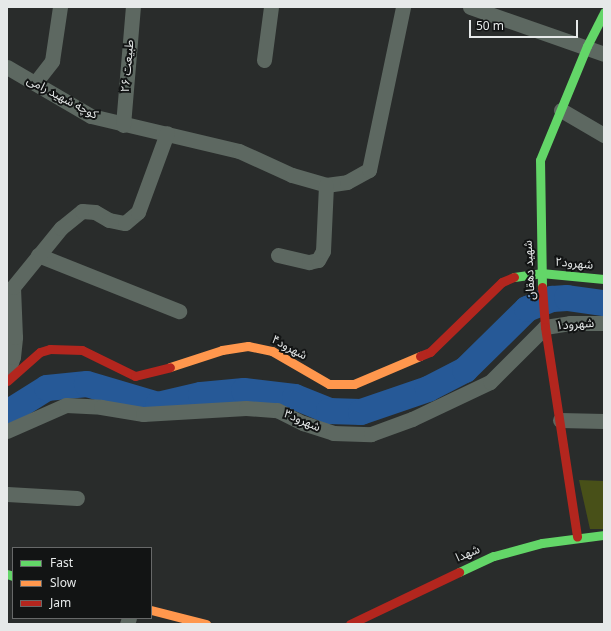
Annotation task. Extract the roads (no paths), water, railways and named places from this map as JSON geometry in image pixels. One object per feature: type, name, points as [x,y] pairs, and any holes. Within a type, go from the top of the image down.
[{"type":"street","points":[[35,83],[52,61],[60,7]]},
{"type":"street","name":"طبیعت ۲۶","points":[[123,125],[133,7]]},
{"type":"street","points":[[264,60],[271,7]]},
{"type":"street","points":[[278,255],[309,262],[318,260],[323,251],[326,185],[347,182],[369,170],[403,7]]},
{"type":"street","points":[[470,7],[496,11],[604,54]]},
{"type":"street","name":"شهید دهقان","points":[[577,537],[545,328],[541,273],[540,160],[587,46],[604,12]]},
{"type":"street","name":"کوچه شهید رامی","points":[[7,67],[91,116],[123,125],[166,133],[240,151],[292,175],[326,185]]},
{"type":"street","points":[[561,110],[604,135]]},
{"type":"street","points":[[7,375],[13,357],[15,337],[10,285],[61,228],[82,211],[95,212],[109,220],[125,223],[138,212],[166,133]]},
{"type":"street","points":[[38,255],[179,311]]},
{"type":"street","name":"شهرود۲","points":[[541,273],[604,279]]},
{"type":"street","name":"شهرود۴","points":[[7,381],[40,352],[50,349],[82,350],[135,376],[140,376],[156,373],[222,350],[248,346],[272,351],[329,384],[354,384],[430,352],[502,282],[526,274],[541,273]]},
{"type":"street","name":"شهرود۱","points":[[545,328],[570,323],[604,323]]},
{"type":"street","name":"شهرود۳","points":[[7,431],[66,405],[101,407],[142,414],[246,408],[277,410],[303,424],[333,433],[371,434],[412,419],[490,382],[545,328]]},
{"type":"street","points":[[560,420],[604,421]]},
{"type":"street","points":[[7,494],[77,498]]},
{"type":"street","name":"شهدا","points":[[350,624],[494,556],[577,537],[604,535]]},
{"type":"street","points":[[152,610],[206,624]]},
{"type":"waterway","points":[[7,413],[47,388],[87,384],[158,405],[201,395],[244,391],[295,397],[329,411],[361,412],[428,389],[465,370],[527,309],[552,299],[567,298],[604,303]]}]
